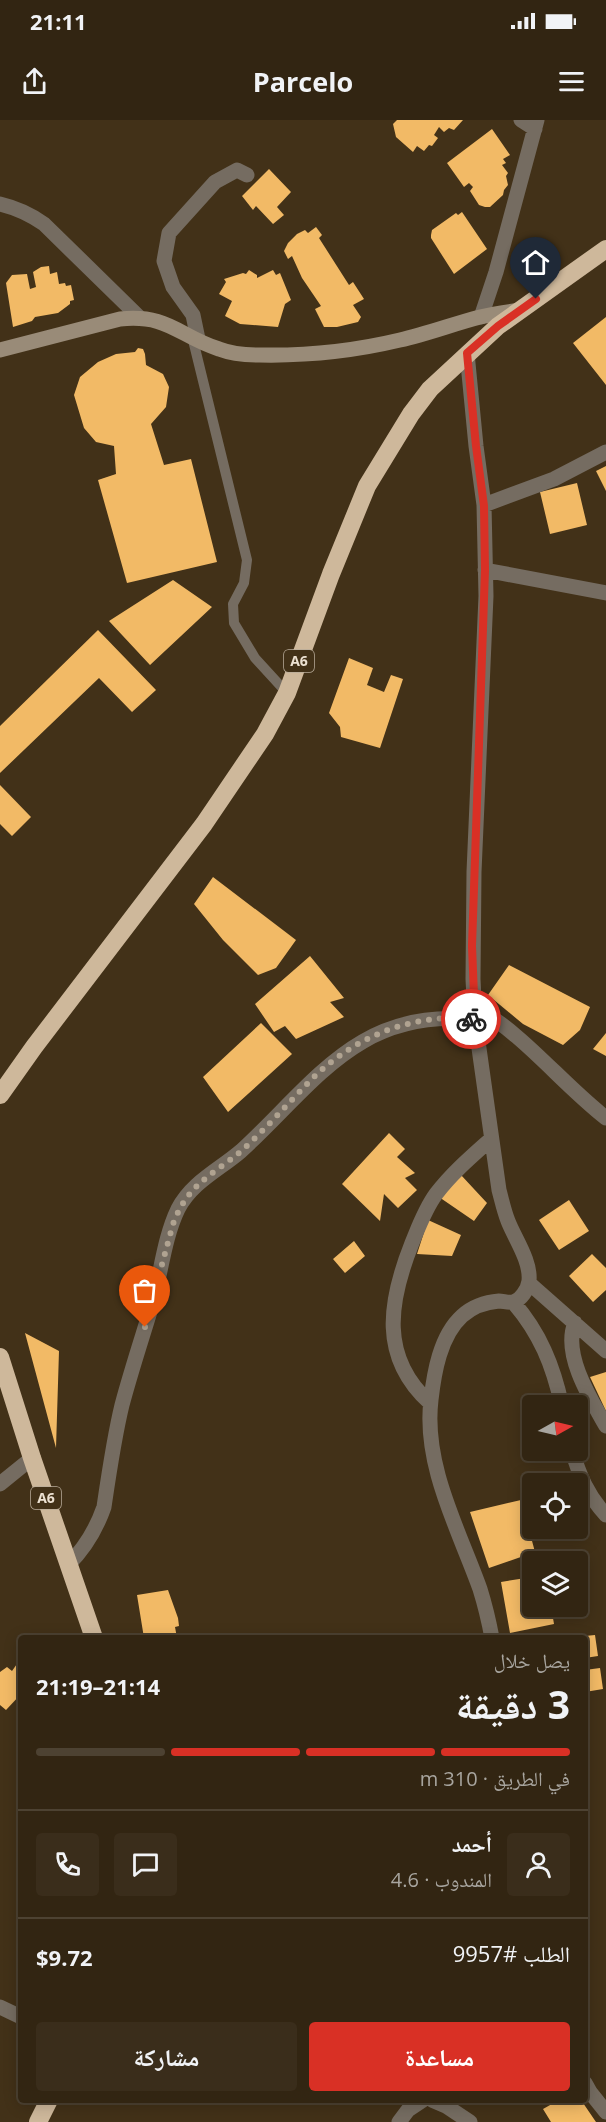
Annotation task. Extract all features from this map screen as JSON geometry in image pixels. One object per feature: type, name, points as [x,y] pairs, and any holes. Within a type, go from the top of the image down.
[{"type":"highway","name":"A6","points":[[0,1095],[7,1075],[231,786],[265,734],[287,693],[331,574],[367,486],[411,414],[430,389],[467,353],[520,310],[606,249]]},
{"type":"highway","name":"A6","points":[[0,1357],[4,1386],[32,1458],[93,1635]]},
{"type":"highway","points":[[38,2122],[48,2103]]},
{"type":"street","points":[[481,316],[496,272],[536,124],[521,120]]},
{"type":"street","points":[[195,338],[193,315],[173,287],[164,261],[169,233],[215,182],[237,170],[247,175]]},
{"type":"street","points":[[0,204],[30,214],[44,224],[139,317]]},
{"type":"street","points":[[0,350],[120,319],[139,317],[165,323],[218,349],[233,353],[299,355],[398,341],[481,316],[520,310]]},
{"type":"street","points":[[467,353],[484,506],[485,570],[472,946],[474,1013],[491,1139],[504,1209],[525,1260],[529,1282],[523,1294],[513,1302],[486,1303],[469,1310],[460,1317],[440,1352],[430,1403],[431,1435],[436,1465],[480,1591],[491,1635]]},
{"type":"street","points":[[484,506],[554,479],[606,452]]},
{"type":"street","points":[[485,570],[606,593]]},
{"type":"street","points":[[68,1565],[86,1545],[101,1514],[122,1406],[173,1224],[185,1198],[193,1188],[240,1152],[315,1076],[354,1046],[393,1028],[474,1013],[494,1017],[514,1032],[576,1094],[606,1118]]},
{"type":"street","points":[[430,1403],[413,1384],[403,1367],[397,1350],[394,1329],[394,1296],[428,1206],[448,1180],[491,1139]]},
{"type":"street","points":[[529,1282],[606,1351]]},
{"type":"street","points":[[513,1302],[529,1321],[541,1342],[558,1395]]},
{"type":"street","points":[[574,1323],[571,1335],[573,1355],[585,1386],[606,1426]]},
{"type":"street","points":[[0,1484],[32,1458]]},
{"type":"street","points":[[575,1461],[579,1476],[588,1493],[606,1515]]},
{"type":"street","points":[[0,2007],[18,2016]]},
{"type":"street","points":[[588,2088],[606,2112]]},
{"type":"street","points":[[399,2122],[408,2110],[418,2103]]},
{"type":"street","points":[[439,2103],[470,2122]]},
{"type":"lane","points":[[195,338],[247,560],[244,583],[233,604],[234,623],[255,658],[287,693]]},
{"type":"building","points":[[397,120],[463,120],[454,130],[449,128],[444,132],[439,127],[434,135],[438,138],[432,146],[429,145],[424,151],[417,146],[413,152],[396,137],[393,124]]},
{"type":"building","points":[[492,129],[510,155],[503,159],[506,163],[502,165],[508,173],[506,176],[508,185],[503,195],[490,207],[485,207],[479,205],[470,191],[473,187],[469,183],[464,187],[447,163]]},
{"type":"building","points":[[269,169],[291,192],[277,207],[284,215],[273,224],[256,206],[253,210],[242,196]]},
{"type":"building","points":[[462,212],[487,249],[454,274],[431,235],[432,230],[456,213],[458,215]]},
{"type":"building","points":[[316,227],[322,235],[319,238],[349,285],[353,282],[364,299],[353,305],[361,317],[358,322],[337,327],[324,327],[315,309],[321,306],[302,278],[292,256],[288,259],[284,251],[297,234],[305,230],[308,233]]},
{"type":"building","points":[[49,266],[50,274],[57,272],[59,284],[71,285],[74,300],[58,313],[35,317],[32,321],[13,327],[6,283],[12,275],[27,274],[30,289],[36,287],[33,272],[41,267]]},
{"type":"building","points":[[249,270],[257,275],[257,278],[273,270],[276,275],[280,273],[291,300],[285,304],[278,327],[240,324],[225,316],[232,301],[219,294],[226,282],[224,279],[246,274]]},
{"type":"building","points":[[606,317],[606,385],[573,343]]},
{"type":"building","points":[[138,348],[143,349],[146,365],[163,374],[169,387],[166,407],[151,424],[164,465],[191,459],[217,562],[127,583],[98,480],[116,474],[114,446],[96,442],[84,428],[74,395],[80,377],[98,362],[116,354],[135,352]]},
{"type":"building","points":[[606,466],[606,491],[596,471]]},
{"type":"building","points":[[577,483],[587,525],[550,534],[540,492]]},
{"type":"building","points":[[173,580],[212,607],[150,665],[109,621]]},
{"type":"building","points":[[98,630],[156,690],[132,712],[99,678],[0,773],[0,726]]},
{"type":"building","points":[[349,658],[373,668],[367,685],[384,692],[391,675],[403,679],[380,748],[341,737],[340,727],[329,713]]},
{"type":"building","points":[[0,785],[31,817],[12,836],[0,824]]},
{"type":"building","points":[[213,877],[296,940],[276,968],[258,975],[223,940],[194,904]]},
{"type":"building","points":[[310,956],[344,998],[330,1002],[344,1017],[296,1039],[285,1026],[274,1032],[255,1004]]},
{"type":"building","points":[[509,965],[590,1007],[580,1030],[563,1045],[523,1024],[488,995]]},
{"type":"building","points":[[261,1023],[292,1054],[228,1112],[203,1077]]},
{"type":"building","points":[[606,1033],[606,1056],[593,1049]]},
{"type":"building","points":[[389,1133],[405,1149],[397,1157],[415,1173],[405,1178],[417,1190],[398,1208],[384,1194],[380,1221],[342,1184]]},
{"type":"building","points":[[461,1175],[487,1203],[474,1221],[439,1197]]},
{"type":"building","points":[[569,1200],[589,1231],[559,1250],[539,1220]]},
{"type":"building","points":[[428,1220],[461,1235],[452,1256],[417,1254]]},
{"type":"building","points":[[354,1241],[365,1256],[345,1273],[333,1259]]},
{"type":"building","points":[[592,1254],[606,1268],[606,1290],[593,1302],[569,1276]]},
{"type":"building","points":[[25,1333],[59,1351],[56,1448]]},
{"type":"building","points":[[606,1372],[606,1411],[590,1377]]},
{"type":"building","points":[[521,1500],[522,1539],[532,1539],[535,1551],[522,1551],[522,1557],[489,1568],[470,1512]]},
{"type":"building","points":[[522,1579],[522,1617],[553,1617],[554,1624],[510,1633],[501,1582]]},
{"type":"building","points":[[168,1590],[178,1618],[179,1626],[175,1627],[176,1635],[144,1635],[137,1595]]},
{"type":"building","points":[[595,1635],[598,1656],[588,1658],[588,1636]]},
{"type":"building","points":[[18,1662],[18,1697],[6,1710],[0,1705],[0,1672],[7,1667],[12,1671]]},
{"type":"building","points":[[600,1668],[603,1689],[588,1692],[588,1670]]},
{"type":"building","points":[[554,2103],[583,2103],[596,2122],[551,2122],[543,2109]]},
{"type":"way so far","points":[[145,1327],[178,1209],[193,1188],[240,1152],[315,1076],[354,1046],[370,1037],[409,1024],[427,1020],[471,1019]]},
{"type":"route","points":[[471,1019],[475,1020],[472,946],[486,596],[484,506],[467,353],[498,326],[536,299]]}]
